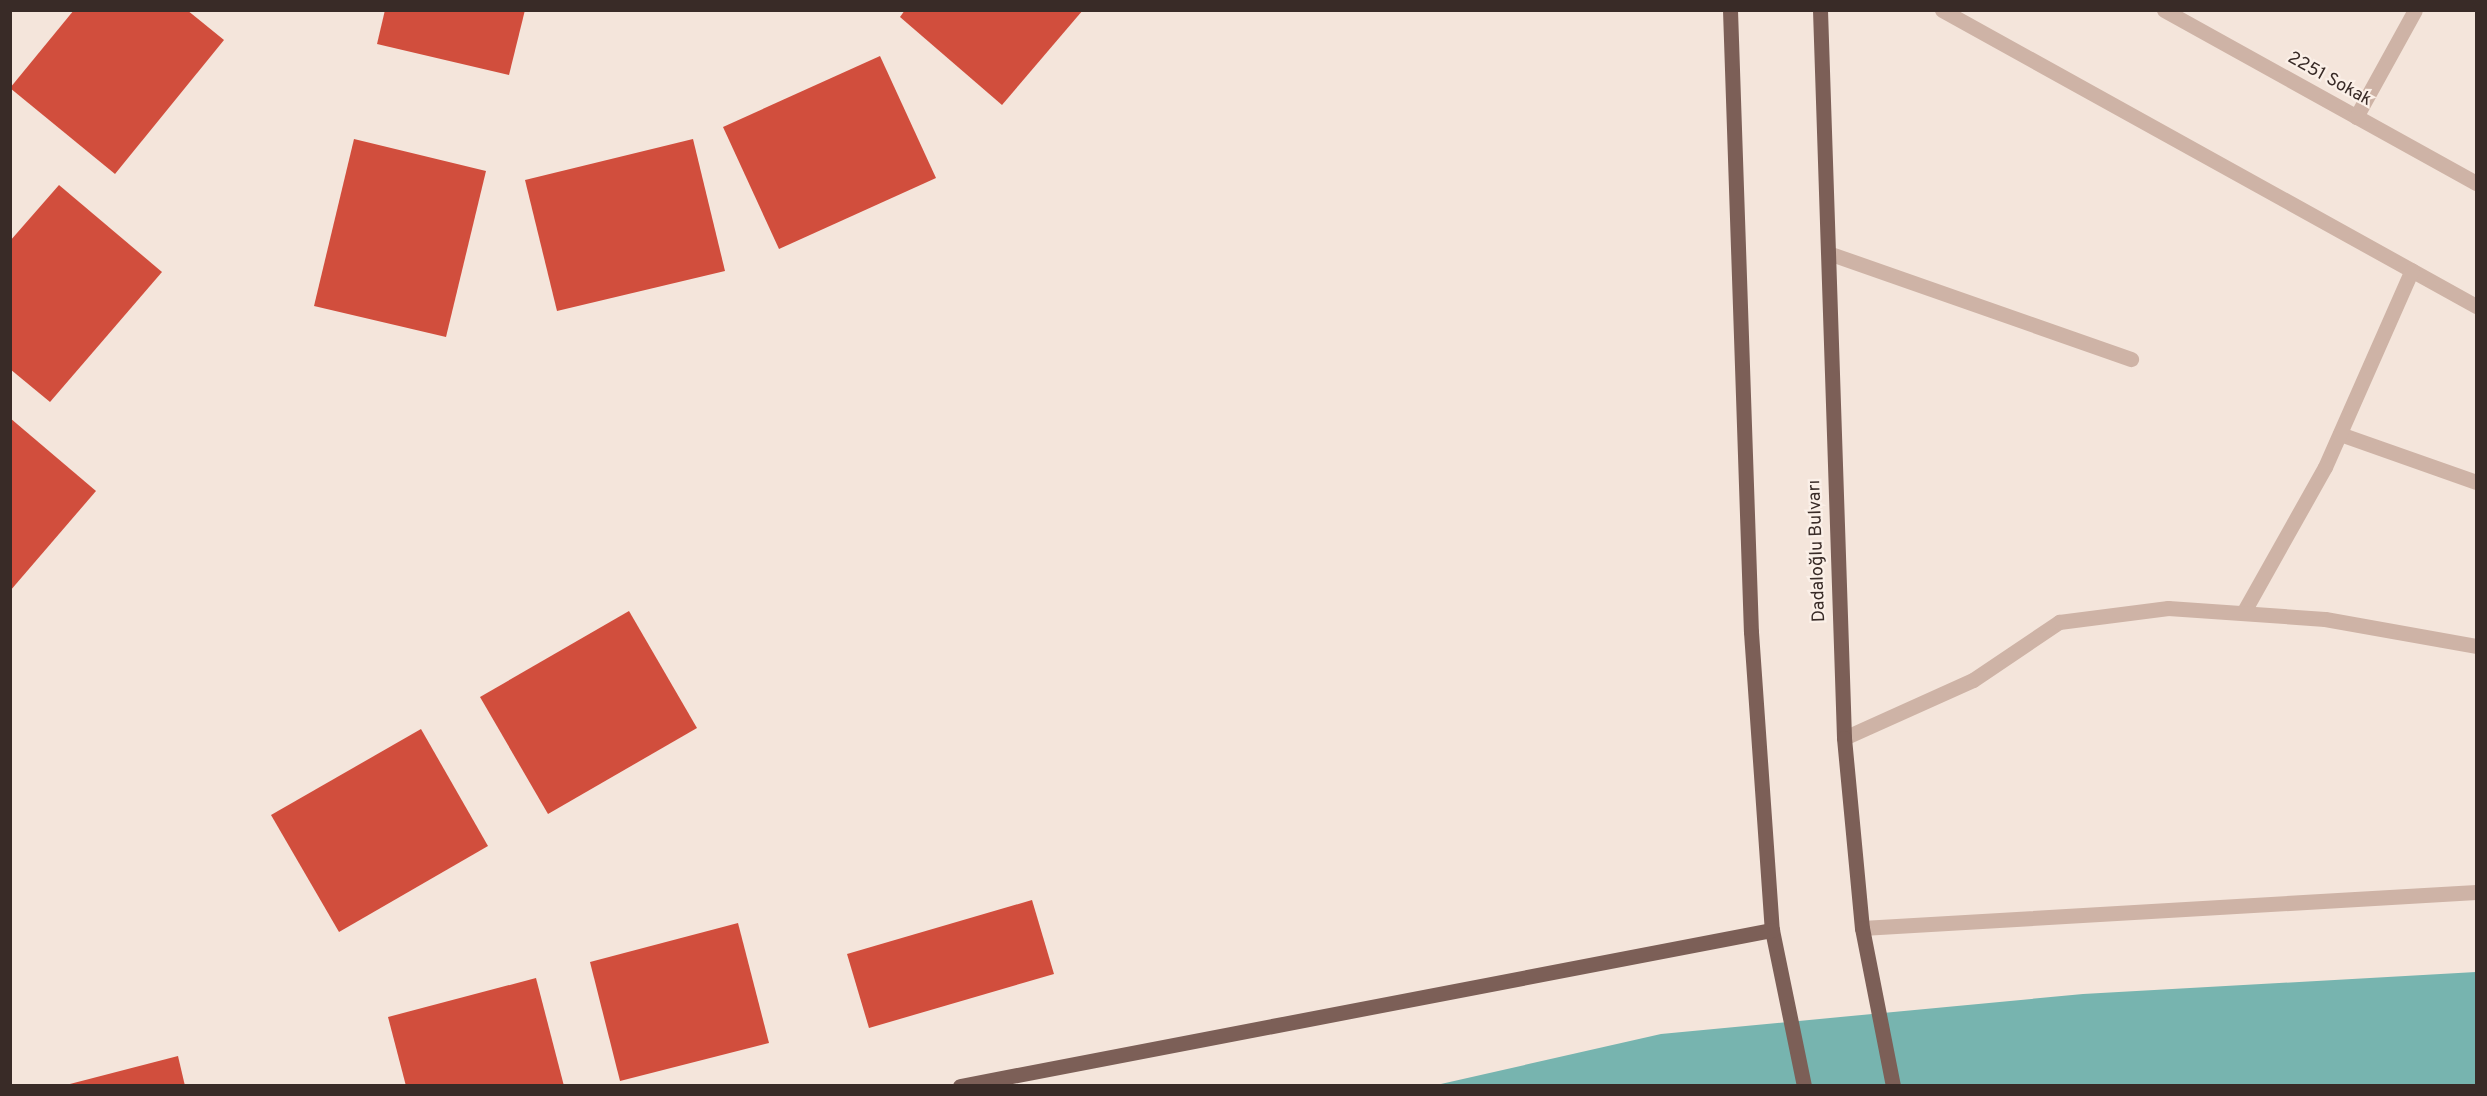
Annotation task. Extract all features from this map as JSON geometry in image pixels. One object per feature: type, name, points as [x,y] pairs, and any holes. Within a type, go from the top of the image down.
[{"type":"main road","points":[[1730,10],[1751,632],[1772,930],[1804,1086]]},
{"type":"main road","name":"Dadaloğlu Bulvarı","points":[[1820,10],[1831,254],[1833,425],[1845,738],[1862,928],[1893,1086]]},
{"type":"main road","points":[[960,1086],[1772,930]]},
{"type":"street","points":[[1942,10],[2476,306]]},
{"type":"street","name":"2251 Sokak","points":[[2163,10],[2476,183]]},
{"type":"street","points":[[2188,25],[2195,10]]},
{"type":"street","points":[[2356,117],[2415,10]]},
{"type":"street","points":[[1831,254],[2131,359]]},
{"type":"street","points":[[2243,613],[2340,434],[2412,270]]},
{"type":"street","points":[[2340,434],[2476,482]]},
{"type":"street","points":[[1845,738],[1973,680],[2060,622],[2168,608],[2325,619],[2476,646]]},
{"type":"street","points":[[1862,928],[2476,892]]},
{"type":"water","points":[[2476,972],[2476,1085],[1432,1086],[1661,1034],[2083,994]]},
{"type":"building","points":[[74,10],[187,10],[224,40],[115,174],[10,88]]},
{"type":"building","points":[[385,10],[525,10],[509,75],[377,44]]},
{"type":"building","points":[[905,10],[1083,10],[1002,105],[900,17]]},
{"type":"building","points":[[880,56],[936,178],[779,249],[723,127]]},
{"type":"building","points":[[354,139],[486,171],[446,337],[314,306]]},
{"type":"building","points":[[693,139],[725,271],[557,311],[525,180]]},
{"type":"building","points":[[59,185],[162,272],[50,402],[10,369],[10,241]]},
{"type":"building","points":[[10,418],[96,491],[10,591]]},
{"type":"building","points":[[629,611],[697,728],[548,814],[480,697]]},
{"type":"building","points":[[421,729],[488,846],[339,932],[271,815]]},
{"type":"building","points":[[1032,900],[1054,974],[869,1028],[847,954]]},
{"type":"building","points":[[738,923],[769,1043],[620,1081],[590,962]]},
{"type":"building","points":[[536,978],[564,1086],[406,1086],[388,1017]]},
{"type":"building","points":[[178,1056],[185,1086],[66,1086],[66,1085]]}]
